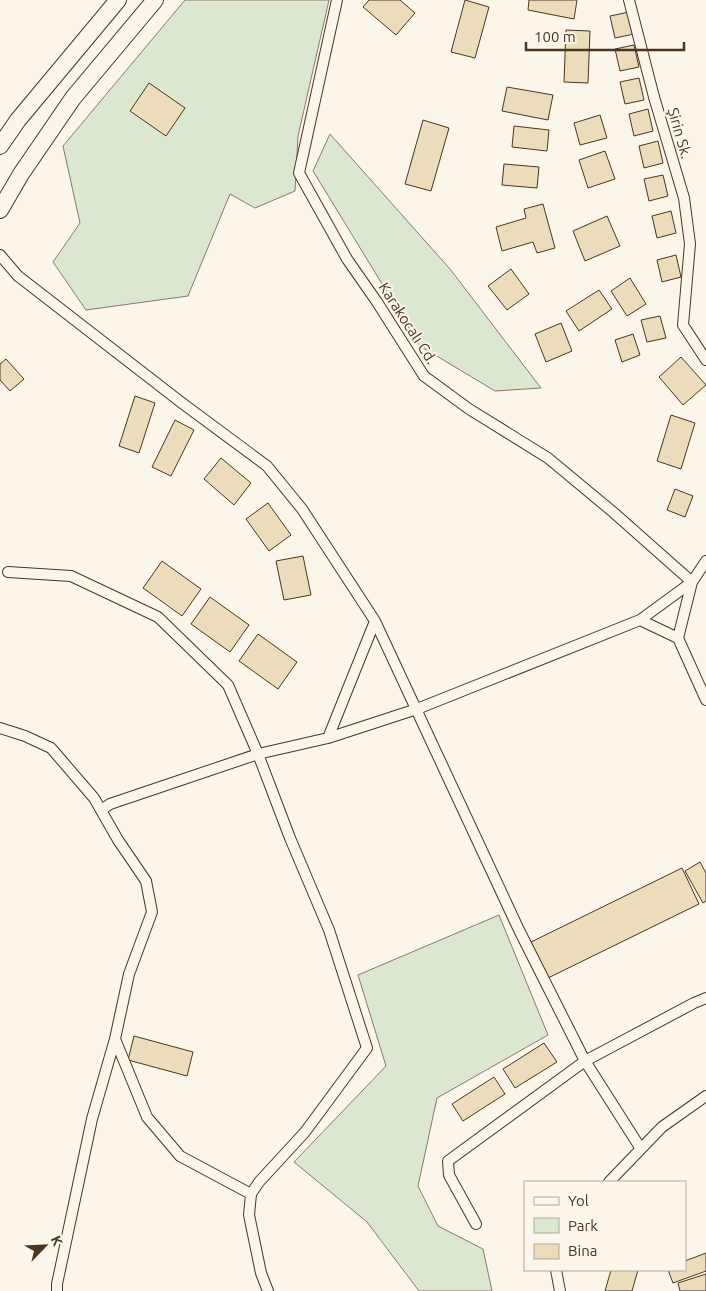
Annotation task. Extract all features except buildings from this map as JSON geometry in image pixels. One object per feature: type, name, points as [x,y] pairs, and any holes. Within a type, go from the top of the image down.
[{"type":"highway","points":[[0,146],[18,120],[118,0]]},
{"type":"highway","points":[[0,210],[21,174],[73,98],[155,0]]},
{"type":"street","name":"Karakocalı Cd.","points":[[338,0],[299,173],[347,259],[424,376],[469,409],[548,458],[692,582]]},
{"type":"street","name":"Şirin Sk.","points":[[629,0],[654,97],[684,198],[690,244],[683,325],[706,360]]},
{"type":"street","points":[[0,255],[18,276],[267,466],[302,509],[376,621],[519,930],[585,1061],[641,1149]]},
{"type":"street","points":[[706,561],[692,582],[678,638],[706,700]]},
{"type":"street","points":[[8,572],[71,576],[158,617],[228,685],[329,930],[367,1048],[305,1132],[259,1182],[251,1194],[249,1214],[261,1273],[268,1291]]},
{"type":"street","points":[[101,810],[110,804],[258,754],[328,738],[417,709],[640,620],[692,582]]},
{"type":"street","points":[[640,620],[678,638]]},
{"type":"street","points":[[328,738],[376,621]]},
{"type":"street","points":[[0,728],[25,736],[52,748],[94,798],[118,840],[146,881],[152,912],[129,974],[115,1039],[92,1119],[57,1291]]},
{"type":"street","points":[[476,1224],[449,1175],[448,1161],[585,1061],[706,998]]},
{"type":"street","points":[[115,1039],[147,1117],[180,1156],[251,1194]]},
{"type":"street","points":[[611,1181],[662,1127],[706,1096]]},
{"type":"street","points":[[556,1271],[560,1291]]},
{"type":"green space","points":[[185,0],[329,0],[298,136],[295,191],[255,208],[230,194],[188,296],[86,310],[53,262],[80,223],[63,146]]},
{"type":"green space","points":[[330,134],[450,269],[541,388],[495,391],[420,346],[313,171]]},
{"type":"green space","points":[[499,915],[548,1035],[437,1098],[418,1186],[438,1226],[483,1249],[492,1291],[419,1291],[367,1222],[294,1162],[386,1066],[358,975]]}]
